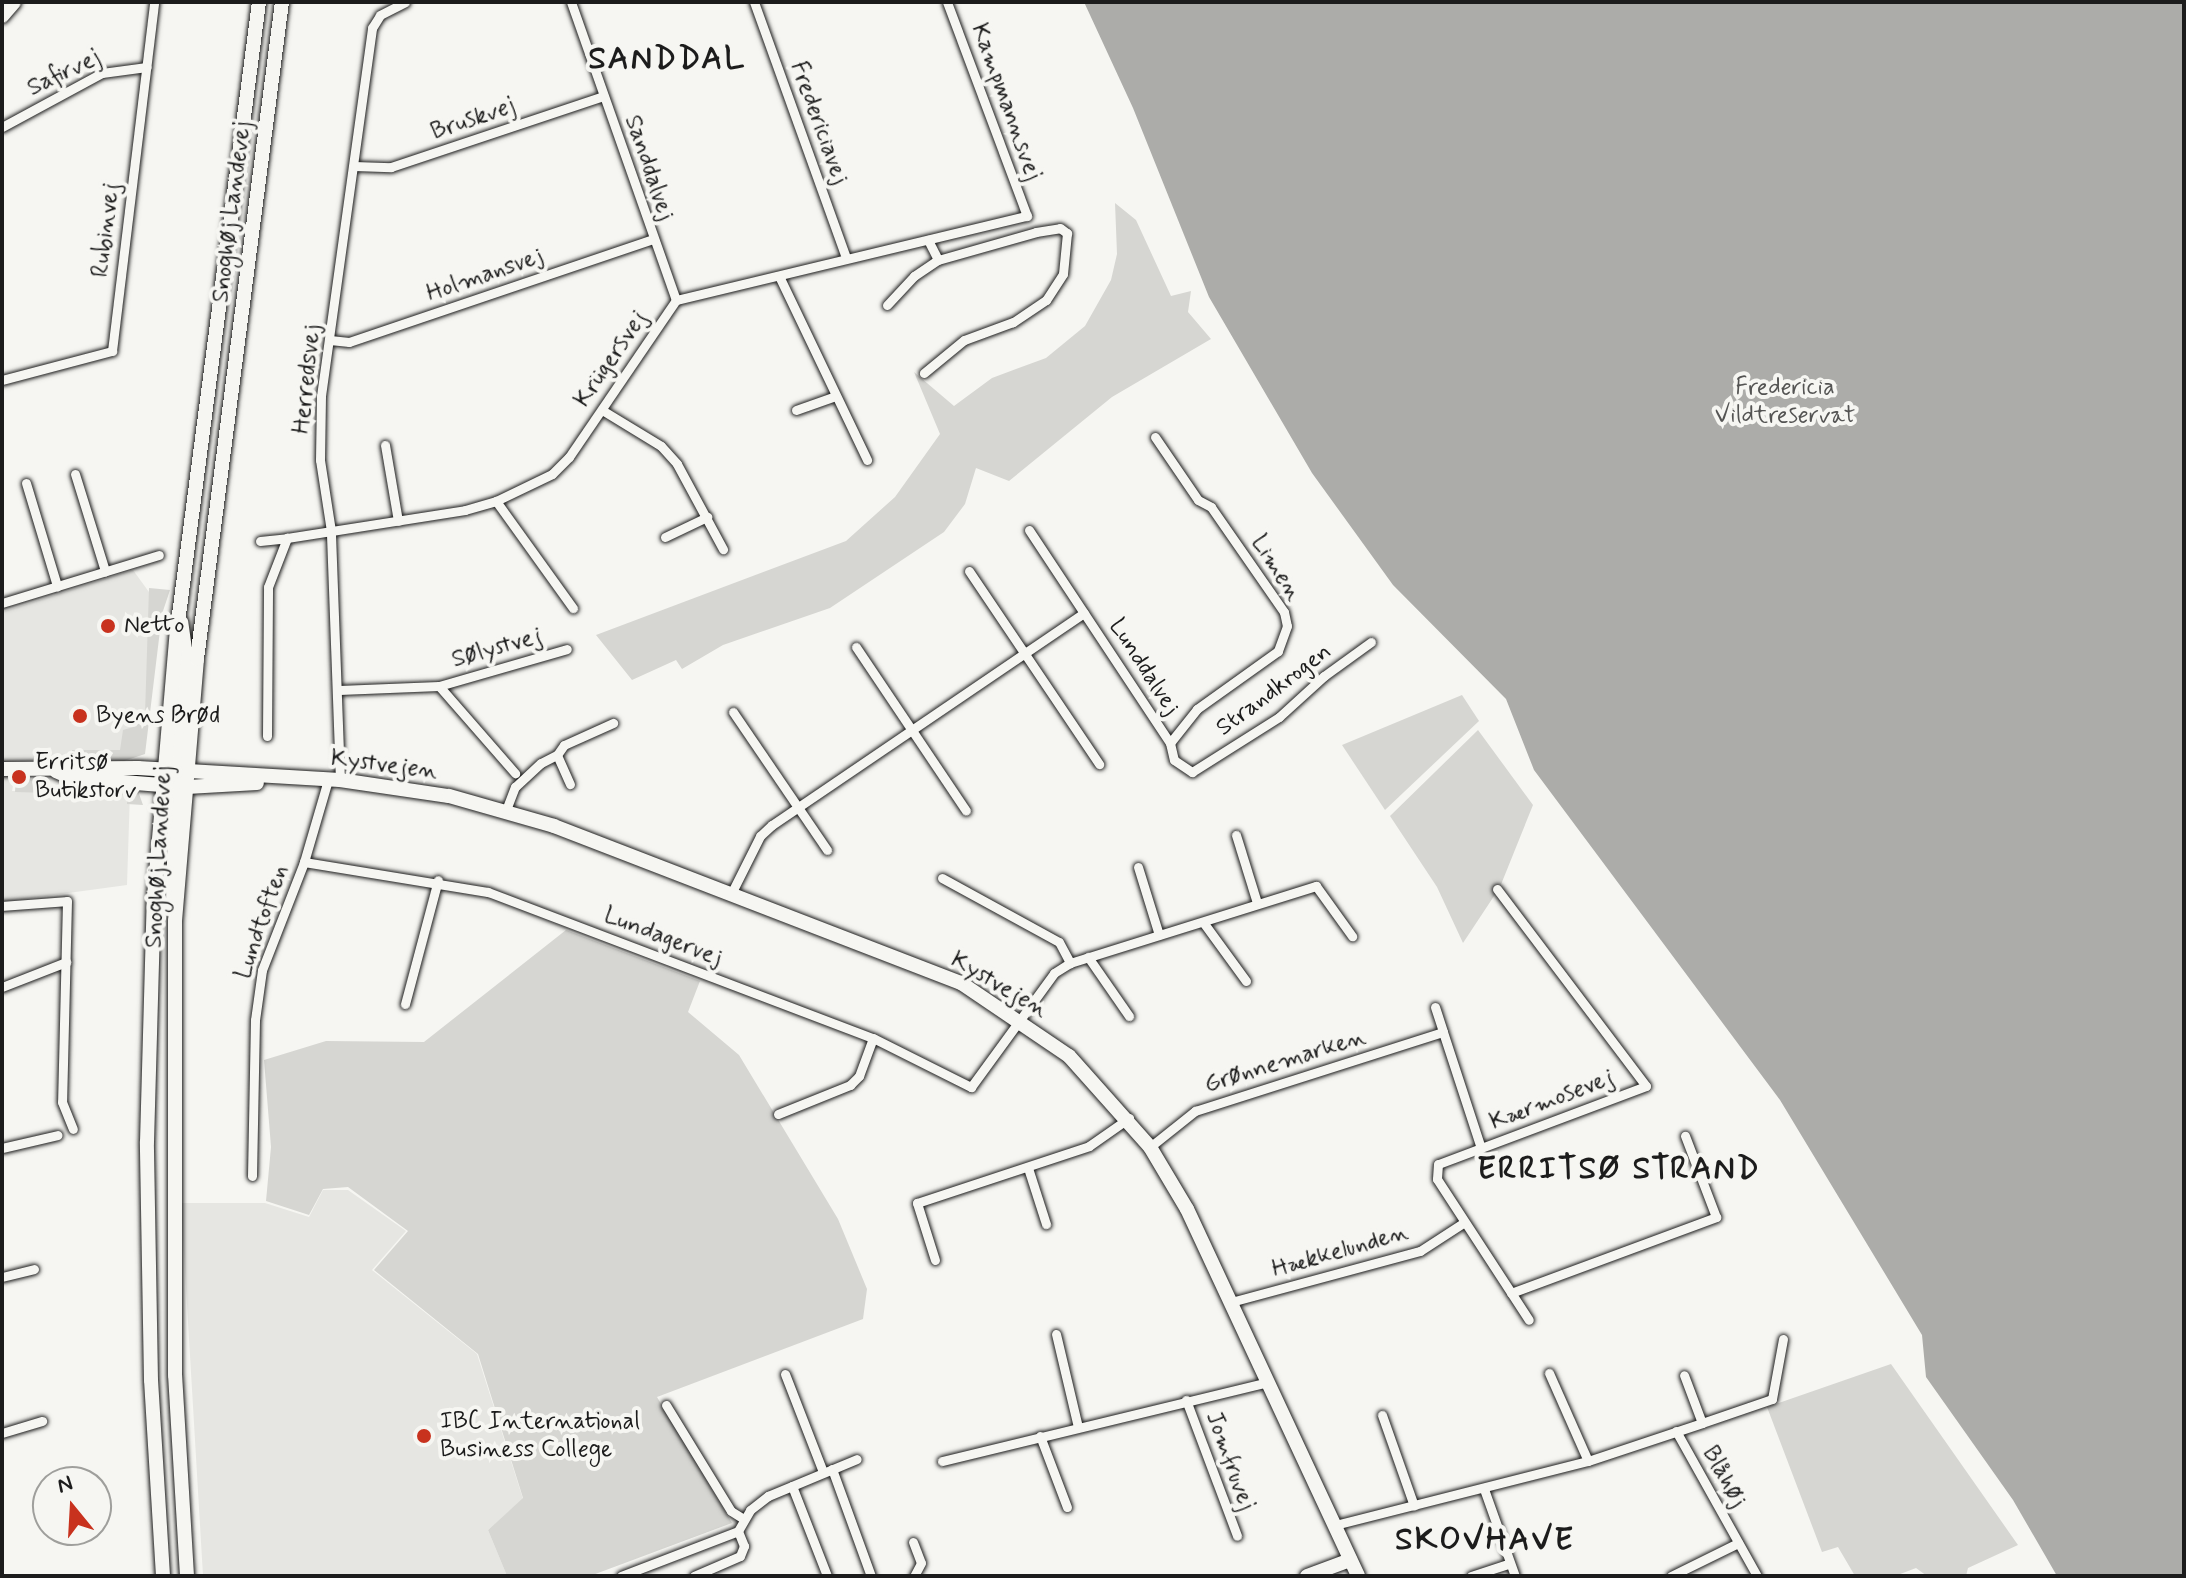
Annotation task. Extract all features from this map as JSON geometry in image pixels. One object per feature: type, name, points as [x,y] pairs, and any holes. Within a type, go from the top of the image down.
[{"type":"main road","points":[[2,16],[14,2]]},
{"type":"main road","name":"Snoghøj Landevej","points":[[187,1576],[174,1359],[175,778],[180,606],[259,2]]},
{"type":"main road","name":"Snoghøj Landevej","points":[[163,1576],[151,1380],[147,1142],[175,778],[211,545],[282,2]]},
{"type":"main road","name":"Kystvejen","points":[[2,769],[175,778],[334,780],[449,796],[506,810],[732,892],[961,983],[1022,1019],[1069,1056],[1129,1118],[1150,1147],[1187,1209],[1358,1576]]},
{"type":"main road","points":[[1307,1576],[1350,1560]]},
{"type":"street","name":"Rubinvej","points":[[2,380],[112,351],[154,2]]},
{"type":"street","name":"Herredsvej","points":[[334,780],[339,690],[331,531],[319,423],[372,28],[380,15],[405,2]]},
{"type":"street","name":"Sanddalvej","points":[[571,2],[676,300]]},
{"type":"street","name":"Fredericiavej","points":[[754,2],[846,258]]},
{"type":"street","name":"Kampmannsvej","points":[[947,2],[1027,216]]},
{"type":"street","name":"Safirvej","points":[[2,127],[102,73],[147,67]]},
{"type":"street","name":"Bruskvej","points":[[354,166],[391,167],[603,96]]},
{"type":"street","name":"Krügersvej","points":[[260,541],[398,521],[496,501],[552,474],[602,410],[676,300],[1027,216]]},
{"type":"street","points":[[887,305],[900,287],[938,260],[1060,228],[1069,243],[1063,274],[1046,300],[1013,322],[964,340],[924,373]]},
{"type":"street","name":"Holmansvej","points":[[330,340],[349,342],[653,239]]},
{"type":"street","points":[[928,240],[938,260]]},
{"type":"street","points":[[779,276],[867,460]]},
{"type":"street","points":[[796,410],[836,396]]},
{"type":"street","points":[[602,410],[661,446],[707,517],[723,549]]},
{"type":"street","name":"Limen","points":[[1155,437],[1198,500],[1211,507],[1287,626],[1278,651],[1197,709],[1170,743]]},
{"type":"street","points":[[385,445],[398,521]]},
{"type":"street","points":[[75,474],[105,571]]},
{"type":"street","points":[[26,483],[57,586]]},
{"type":"street","points":[[496,501],[573,608]]},
{"type":"street","points":[[665,537],[707,517]]},
{"type":"street","name":"Lunddalvej","points":[[1029,530],[1170,743]]},
{"type":"street","points":[[267,736],[268,587],[287,538]]},
{"type":"street","points":[[2,603],[159,555]]},
{"type":"street","points":[[969,571],[1099,764]]},
{"type":"street","name":"Lunddalvej","points":[[732,892],[760,836],[1084,613]]},
{"type":"street","name":"Strandkrogen","points":[[1170,743],[1183,768],[1201,768],[1279,717],[1324,676],[1371,642]]},
{"type":"street","points":[[856,647],[966,811]]},
{"type":"street","name":"Sølystvej","points":[[339,690],[439,686],[567,649]]},
{"type":"street","name":"Sølystvej","points":[[439,686],[515,773]]},
{"type":"street","points":[[733,712],[827,850]]},
{"type":"street","points":[[506,810],[515,787],[557,755],[564,745],[613,723]]},
{"type":"street","points":[[557,755],[570,784]]},
{"type":"street","name":"Lundtoften","points":[[252,1176],[255,1020],[262,970],[334,780]]},
{"type":"street","points":[[1236,835],[1257,903]]},
{"type":"street","name":"Lundagervej","points":[[304,862],[438,880],[488,892],[873,1038],[971,1087],[1022,1019]]},
{"type":"street","points":[[1138,867],[1159,935]]},
{"type":"street","points":[[942,878],[1059,942],[1070,963]]},
{"type":"street","points":[[405,1004],[438,880]]},
{"type":"street","points":[[1022,1019],[1054,973],[1070,963],[1316,886],[1352,936]]},
{"type":"street","name":"Kærmosevej","points":[[1463,1223],[1435,1170],[1438,1164],[1646,1086],[1497,889]]},
{"type":"street","points":[[2,906],[67,901],[62,1102],[73,1129]]},
{"type":"street","points":[[1203,922],[1246,981]]},
{"type":"street","points":[[1088,957],[1129,1016]]},
{"type":"street","points":[[2,987],[66,962]]},
{"type":"street","points":[[1435,1007],[1481,1148]]},
{"type":"street","name":"Grønnemarken","points":[[1150,1147],[1195,1111],[1443,1032]]},
{"type":"street","points":[[778,1114],[850,1085],[859,1076],[873,1038]]},
{"type":"street","points":[[935,1260],[917,1203],[1089,1146],[1129,1118]]},
{"type":"street","points":[[2,1148],[58,1135]]},
{"type":"street","points":[[1511,1293],[1716,1217],[1685,1136]]},
{"type":"street","points":[[1028,1168],[1046,1224]]},
{"type":"street","points":[[1463,1223],[1529,1320]]},
{"type":"street","name":"Hækkelunden","points":[[1231,1302],[1420,1251],[1463,1223]]},
{"type":"street","points":[[2,1277],[34,1269]]},
{"type":"street","points":[[1056,1334],[1078,1427]]},
{"type":"street","name":"Blåhøj","points":[[1335,1525],[1588,1461],[1772,1399],[1783,1339]]},
{"type":"street","points":[[1549,1373],[1588,1461]]},
{"type":"street","points":[[785,1374],[871,1576]]},
{"type":"street","name":"Blåhøj","points":[[1684,1375],[1702,1423]]},
{"type":"street","name":"Jomfruvej","points":[[942,1461],[1269,1382]]},
{"type":"street","name":"Jomfruvej","points":[[1186,1400],[1237,1536]]},
{"type":"street","points":[[666,1405],[731,1511],[744,1519]]},
{"type":"street","points":[[1382,1415],[1414,1506]]},
{"type":"street","points":[[2,1433],[42,1421]]},
{"type":"street","name":"Blåhøj","points":[[1676,1431],[1757,1576]]},
{"type":"street","points":[[1040,1436],[1067,1507]]},
{"type":"street","points":[[621,1576],[738,1531],[744,1519],[768,1496],[857,1459]]},
{"type":"street","points":[[792,1486],[827,1576]]},
{"type":"street","points":[[1484,1489],[1515,1576]]},
{"type":"street","points":[[694,1576],[740,1556],[744,1546],[738,1531]]},
{"type":"street","points":[[913,1542],[921,1563],[914,1576]]},
{"type":"street","name":"Blåhøj","points":[[1671,1576],[1738,1543]]},
{"type":"street","points":[[1471,1576],[1509,1564]]},
{"type":"shaded area","name":"Fredericia Vildtreservat","points":[[1084,2],[2184,2],[2184,1576],[2057,1576],[2013,1500],[1926,1377],[1922,1335],[1780,1100],[1534,770],[1506,699],[1393,585],[1312,473],[1209,297],[1133,108]]},
{"type":"shaded area","points":[[1115,203],[1136,220],[1171,296],[1191,291],[1188,312],[1211,339],[1112,397],[1009,481],[976,468],[965,504],[944,532],[830,608],[723,645],[682,669],[676,660],[632,680],[596,635],[846,541],[895,497],[940,434],[914,372],[954,406],[992,378],[1046,358],[1085,326],[1111,280],[1117,254]]},
{"type":"shaded area","points":[[133,570],[162,610],[148,711],[136,755],[100,757],[15,775],[12,791],[130,792],[127,885],[2,902],[2,612]]},
{"type":"shaded area","points":[[149,588],[170,590],[162,614],[145,754],[121,762],[71,760],[72,750],[120,750],[123,730],[137,726],[138,714],[145,714]]},
{"type":"shaded area","points":[[1462,695],[1479,721],[1385,810],[1342,745]]},
{"type":"shaded area","points":[[1478,730],[1533,805],[1500,887],[1463,943],[1437,887],[1390,816]]},
{"type":"shaded area","points":[[16,777],[49,782],[49,793],[15,792]]},
{"type":"shaded area","points":[[71,785],[138,791],[143,805],[127,804],[127,795],[69,792]]},
{"type":"shaded area","points":[[566,930],[700,981],[688,1012],[739,1055],[838,1219],[867,1289],[863,1319],[657,1397],[732,1523],[590,1576],[507,1576],[488,1530],[523,1498],[478,1354],[374,1270],[408,1231],[348,1187],[323,1189],[309,1215],[266,1201],[271,1147],[264,1060],[326,1041],[424,1042]]},
{"type":"shaded area","points":[[323,1190],[348,1190],[406,1231],[372,1270],[477,1354],[523,1499],[488,1530],[507,1576],[203,1576],[181,1203],[265,1203],[309,1217]]},
{"type":"shaded area","points":[[1891,1364],[2018,1545],[1968,1568],[1966,1576],[1927,1576],[1916,1568],[1895,1576],[1855,1576],[1838,1547],[1822,1552],[1767,1407]]},
{"type":"place","name":"Netto","points":[[108,626]]},
{"type":"place","name":"Byens Brød","points":[[80,716]]},
{"type":"place","name":"Erritsø Butikstorv","points":[[19,777]]},
{"type":"place","name":"IBC International Business College","points":[[424,1436]]},
{"type":"district","name":"SANDDAL","points":[[667,59]]},
{"type":"district","name":"ERRITSØ STRAND","points":[[1619,1169]]},
{"type":"district","name":"SKOVHAVE","points":[[1485,1540]]}]
